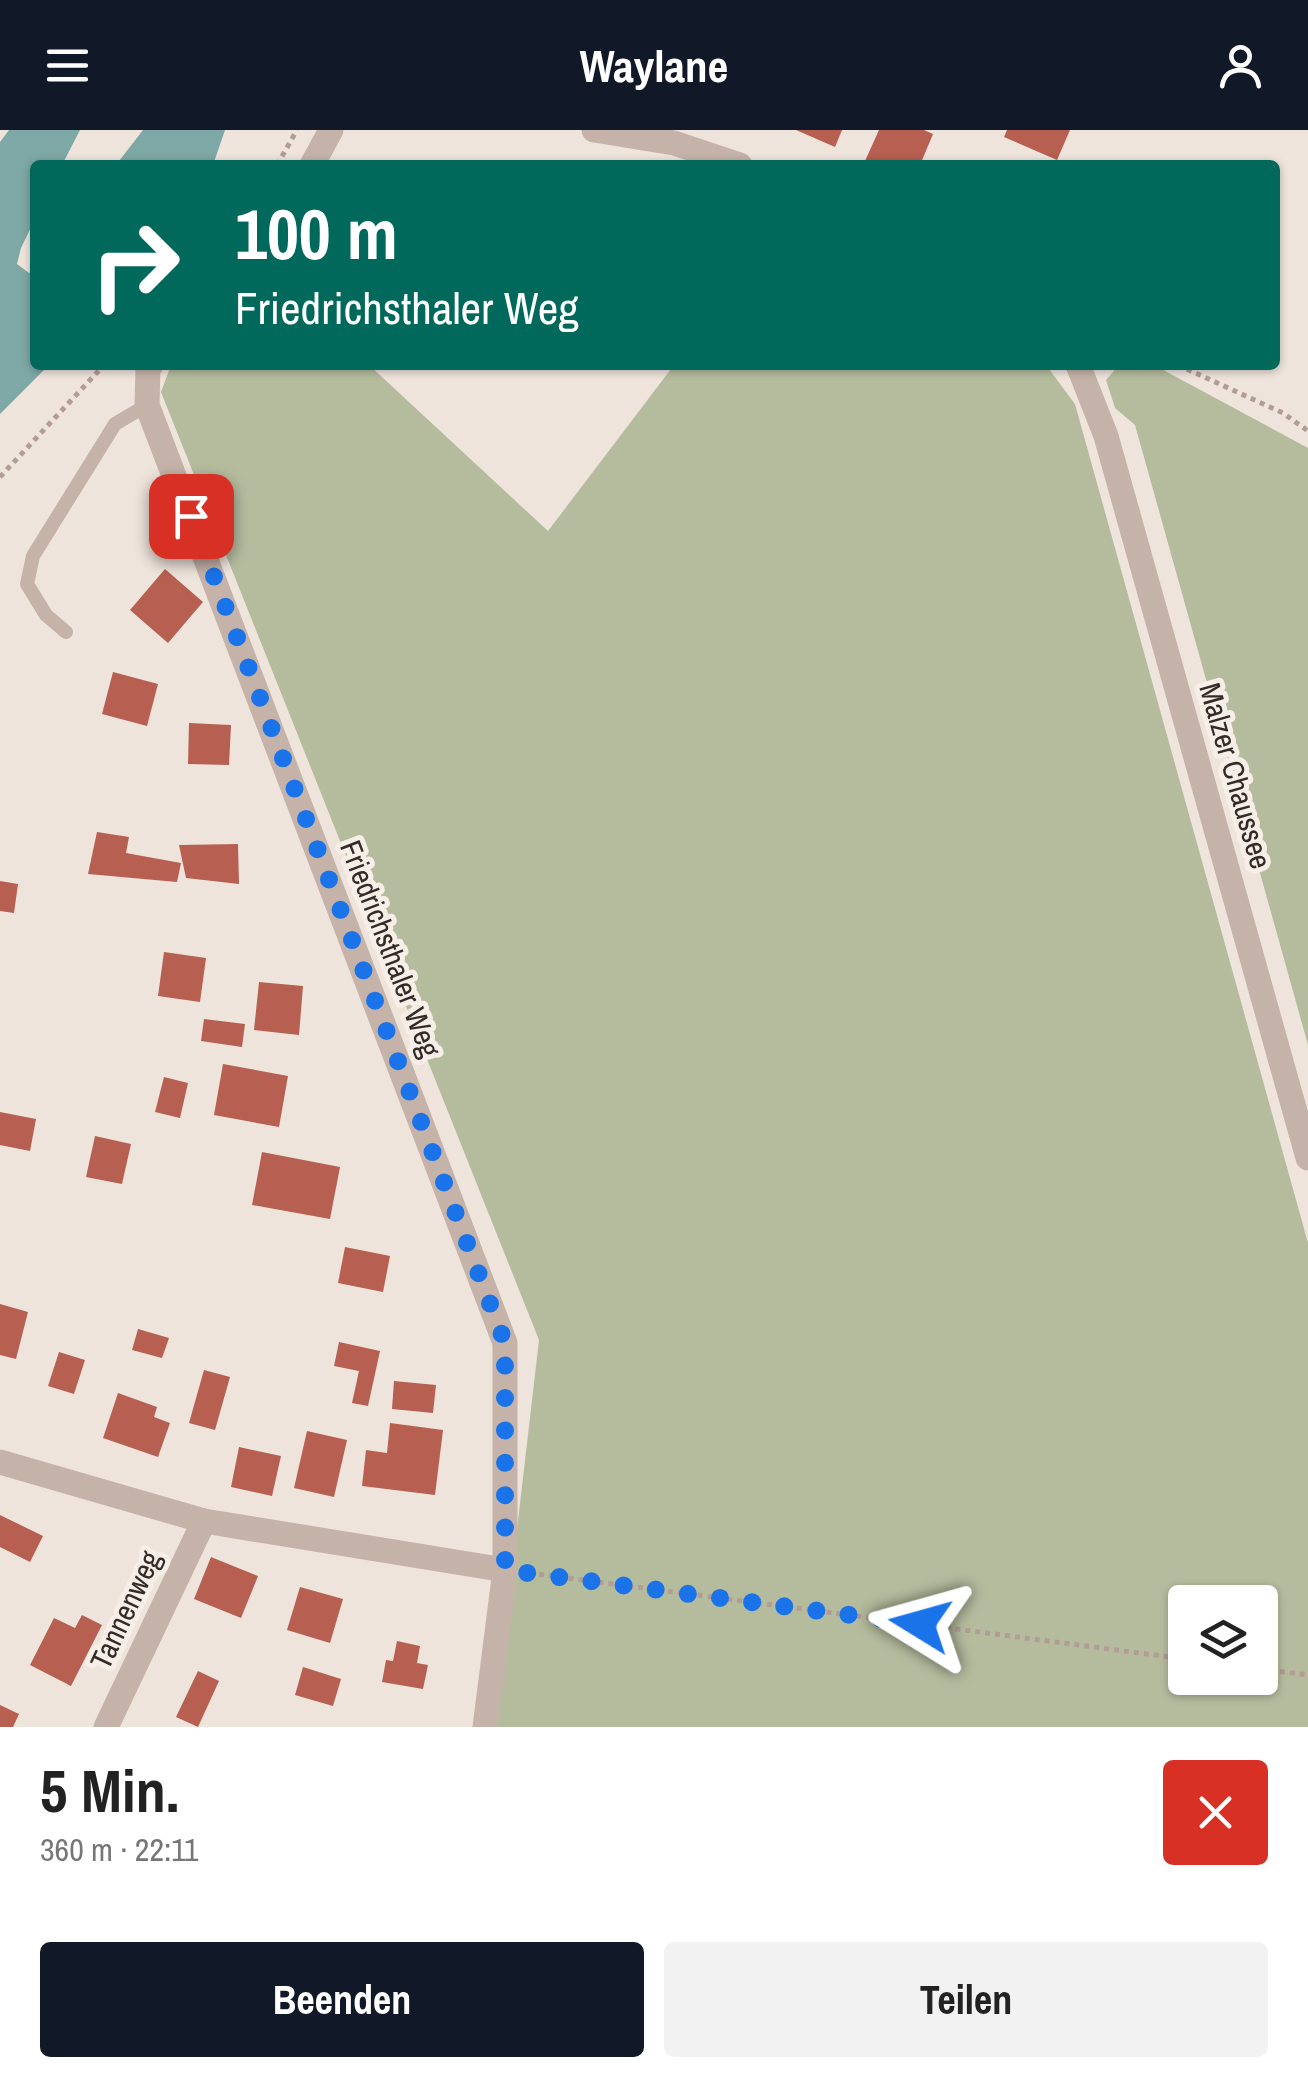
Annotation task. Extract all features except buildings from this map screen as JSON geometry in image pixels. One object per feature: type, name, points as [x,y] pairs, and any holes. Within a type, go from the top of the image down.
[{"type":"street","points":[[315,160],[331,130]]},
{"type":"street","points":[[594,130],[674,143],[725,160]]},
{"type":"street","name":"Friedrichsthaler Weg","points":[[148,370],[148,405],[505,1343],[505,1570],[485,1727]]},
{"type":"street","name":"Malzer Chaussee","points":[[1080,370],[1098,411],[1308,1158]]},
{"type":"street","points":[[0,1462],[204,1522],[505,1570]]},
{"type":"street","name":"Tannenweg","points":[[106,1727],[204,1522]]},
{"type":"lane","points":[[66,632],[46,616],[27,584],[33,556],[115,424],[148,405]]},
{"type":"path","points":[[279,160],[297,130]]},
{"type":"path","points":[[0,477],[99,370]]},
{"type":"path","points":[[1189,370],[1283,413],[1308,432]]},
{"type":"path","points":[[505,1570],[1168,1657]]},
{"type":"path","points":[[1278,1671],[1308,1675]]},
{"type":"green space","points":[[169,370],[374,370],[548,531],[670,370],[1050,370],[1075,404],[1308,1243],[1308,1727],[494,1727],[539,1340],[161,392]]},
{"type":"green space","points":[[1115,370],[1163,370],[1308,448],[1308,1045],[1135,425],[1115,408],[1106,380]]},
{"type":"water","points":[[9,130],[80,130],[65,160],[30,160],[30,229],[17,264],[30,272],[30,370],[44,370],[0,414],[0,142]]},
{"type":"water","points":[[143,130],[225,130],[215,160],[120,160]]},
{"type":"route","points":[[191,516],[505,1343],[505,1570],[920,1624]]}]
